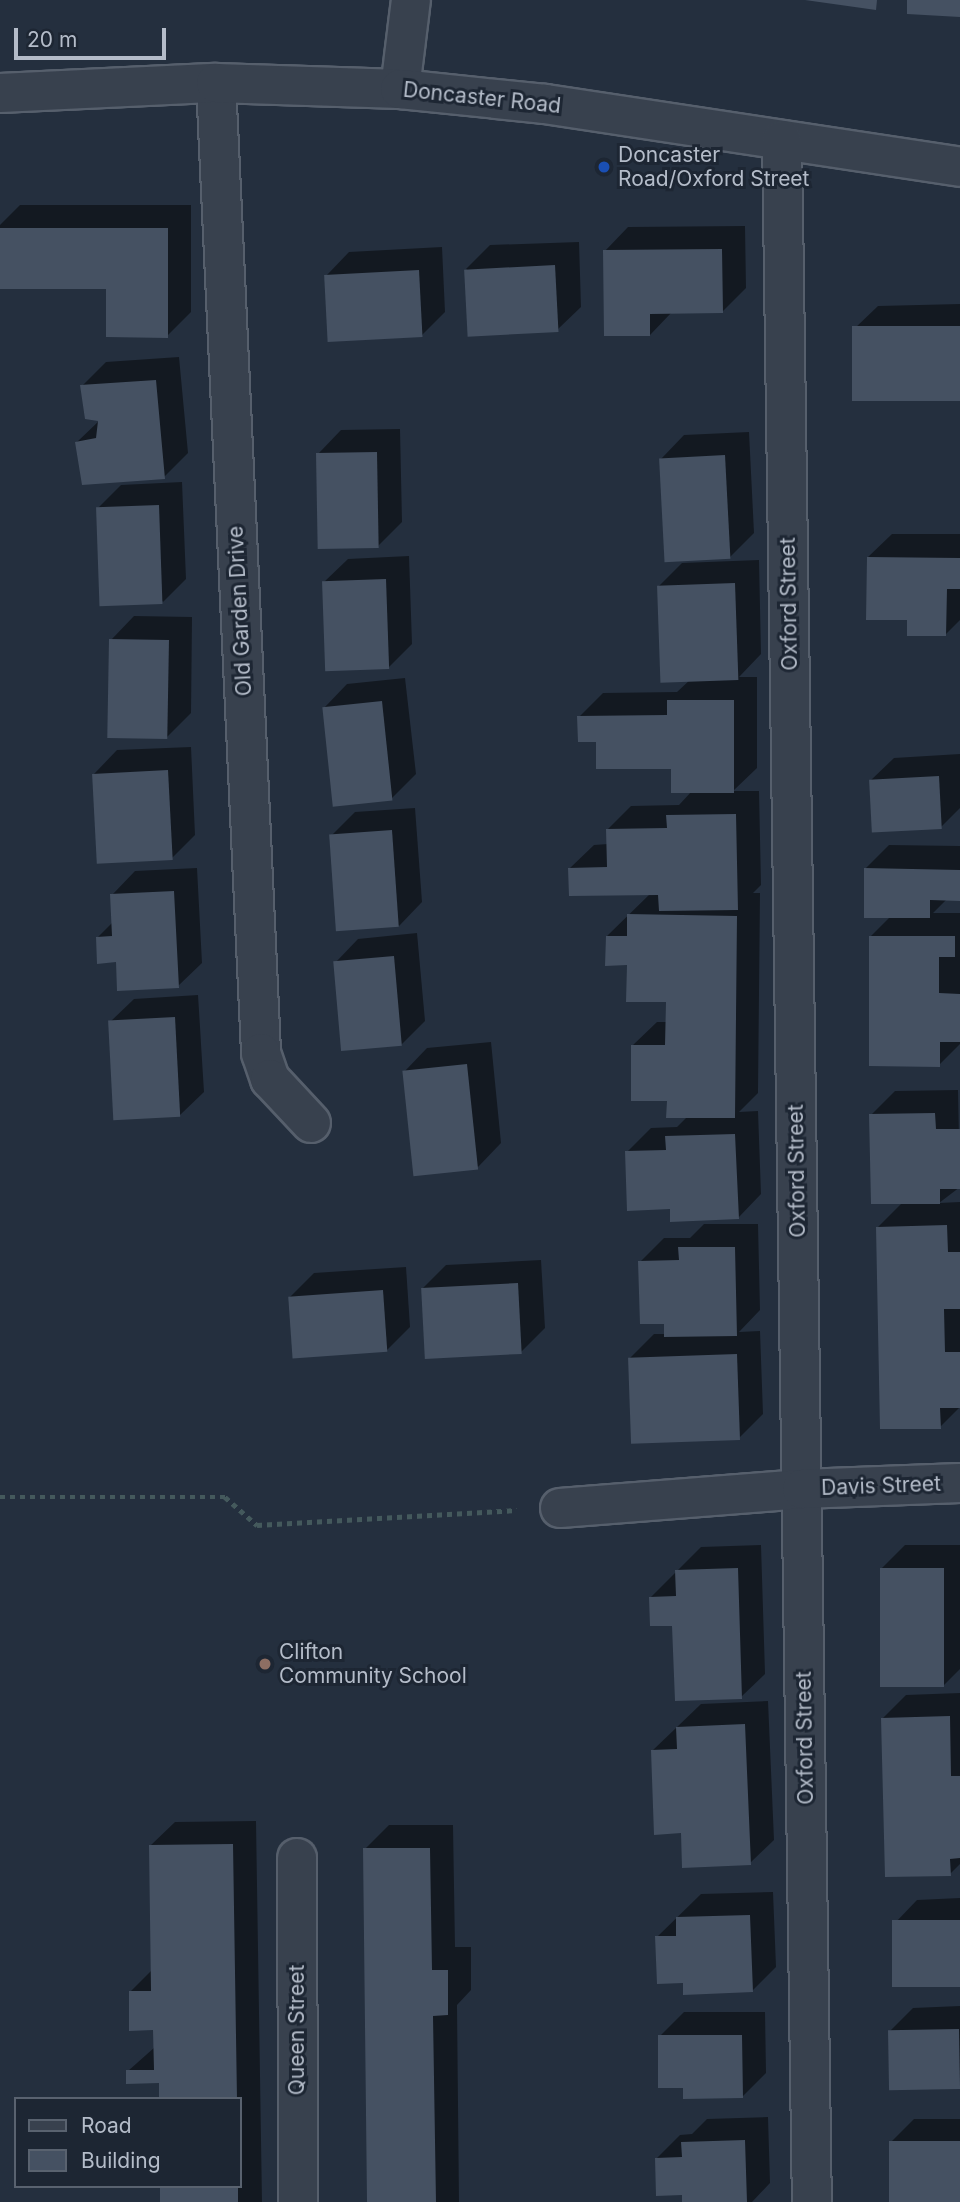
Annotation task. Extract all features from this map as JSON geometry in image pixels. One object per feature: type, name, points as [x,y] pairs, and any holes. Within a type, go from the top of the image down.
[{"type":"street","points":[[400,89],[411,0]]},
{"type":"street","name":"Doncaster Road","points":[[0,93],[216,83],[400,89],[545,104],[960,167]]},
{"type":"street","name":"Old Garden Drive","points":[[216,83],[261,1053],[270,1079],[311,1123]]},
{"type":"street","name":"Oxford Street","points":[[782,140],[812,2202]]},
{"type":"street","name":"Davis Street","points":[[560,1508],[802,1489],[960,1483]]},
{"type":"street","name":"Queen Street","points":[[297,1858],[298,2202]]},
{"type":"path","points":[[0,1497],[225,1497],[257,1525],[560,1508]]},
{"type":"building","points":[[805,0],[877,0],[876,10]]},
{"type":"building","points":[[907,0],[960,0],[960,17],[907,14]]},
{"type":"building","points":[[0,228],[168,228],[168,338],[106,337],[106,289],[0,289]]},
{"type":"building","points":[[722,249],[723,313],[650,314],[650,336],[604,336],[603,250]]},
{"type":"building","points":[[555,265],[559,332],[468,337],[464,270]]},
{"type":"building","points":[[419,270],[423,337],[328,342],[324,275]]},
{"type":"building","points":[[852,326],[960,326],[960,401],[852,401]]},
{"type":"building","points":[[156,380],[165,479],[82,485],[75,442],[96,438],[98,421],[85,419],[80,385]]},
{"type":"building","points":[[377,452],[379,548],[318,549],[316,453]]},
{"type":"building","points":[[725,455],[730,559],[665,562],[659,458]]},
{"type":"building","points":[[159,505],[162,604],[99,606],[96,507]]},
{"type":"building","points":[[867,557],[960,558],[960,589],[947,589],[946,636],[907,636],[907,620],[866,620]]},
{"type":"building","points":[[386,579],[389,669],[325,671],[322,581]]},
{"type":"building","points":[[735,583],[738,680],[660,683],[657,586]]},
{"type":"building","points":[[109,639],[169,640],[167,739],[107,738]]},
{"type":"building","points":[[667,700],[734,700],[734,793],[671,793],[671,769],[596,769],[596,742],[578,742],[577,716],[667,715]]},
{"type":"building","points":[[382,701],[392,800],[333,807],[322,707]]},
{"type":"building","points":[[168,770],[173,860],[97,864],[92,774]]},
{"type":"building","points":[[939,776],[942,829],[872,833],[869,780]]},
{"type":"building","points":[[736,814],[738,910],[659,911],[658,895],[569,896],[568,868],[607,867],[606,829],[667,828],[666,815]]},
{"type":"building","points":[[392,830],[399,927],[336,931],[329,834]]},
{"type":"building","points":[[864,868],[960,870],[960,901],[930,900],[930,918],[864,918]]},
{"type":"building","points":[[174,891],[179,988],[117,991],[116,962],[97,964],[96,937],[112,936],[110,894]]},
{"type":"building","points":[[627,914],[737,916],[735,1118],[666,1118],[667,1101],[631,1101],[631,1045],[665,1045],[666,1002],[626,1002],[627,965],[605,966],[606,936],[627,936]]},
{"type":"building","points":[[869,936],[955,936],[955,957],[939,957],[939,993],[960,994],[960,1042],[940,1042],[940,1067],[869,1066]]},
{"type":"building","points":[[394,956],[402,1046],[341,1051],[333,961]]},
{"type":"building","points":[[175,1017],[180,1117],[113,1120],[108,1021]]},
{"type":"building","points":[[467,1064],[478,1169],[413,1176],[402,1071]]},
{"type":"building","points":[[935,1113],[936,1129],[960,1129],[960,1189],[940,1189],[940,1204],[871,1204],[869,1114]]},
{"type":"building","points":[[735,1134],[739,1219],[670,1222],[670,1209],[627,1211],[625,1151],[666,1150],[665,1136]]},
{"type":"building","points":[[947,1225],[948,1252],[960,1252],[960,1309],[944,1309],[945,1352],[960,1352],[960,1408],[940,1408],[941,1429],[880,1429],[876,1227]]},
{"type":"building","points":[[678,1247],[735,1247],[737,1336],[664,1337],[664,1324],[640,1324],[638,1261],[679,1260]]},
{"type":"building","points":[[518,1283],[522,1354],[425,1359],[421,1288]]},
{"type":"building","points":[[383,1290],[387,1352],[293,1358],[288,1297]]},
{"type":"building","points":[[737,1354],[740,1440],[631,1444],[628,1358]]},
{"type":"building","points":[[738,1568],[742,1699],[675,1701],[672,1626],[650,1626],[649,1597],[676,1596],[675,1570]]},
{"type":"building","points":[[880,1568],[944,1568],[944,1687],[880,1687]]},
{"type":"building","points":[[950,1716],[951,1776],[960,1776],[960,1858],[950,1859],[951,1876],[885,1877],[881,1718]]},
{"type":"building","points":[[745,1724],[751,1865],[682,1868],[681,1833],[654,1835],[651,1750],[677,1749],[676,1727]]},
{"type":"building","points":[[233,1844],[237,2097],[159,2097],[159,2083],[126,2084],[126,2070],[154,2070],[153,2030],[129,2031],[129,1991],[151,1991],[149,1845]]},
{"type":"building","points":[[363,1848],[430,1848],[432,1970],[448,1970],[448,2015],[433,2016],[436,2202],[367,2202]]},
{"type":"building","points":[[750,1915],[753,1992],[683,1995],[683,1983],[657,1984],[655,1936],[676,1936],[676,1917]]},
{"type":"building","points":[[892,1920],[960,1920],[960,1987],[892,1987]]},
{"type":"building","points":[[959,2029],[960,2089],[889,2090],[888,2030]]},
{"type":"building","points":[[658,2035],[742,2035],[743,2098],[683,2099],[683,2088],[658,2088]]},
{"type":"building","points":[[745,2140],[747,2202],[682,2202],[682,2195],[656,2196],[655,2158],[682,2157],[681,2142]]},
{"type":"building","points":[[889,2141],[960,2141],[960,2202],[889,2202]]},
{"type":"building","points":[[160,2188],[238,2188],[238,2202],[160,2202]]},
{"type":"place","name":"Doncaster Road/Oxford Street","points":[[604,167]]},
{"type":"place","name":"Clifton Community School","points":[[265,1664]]}]
